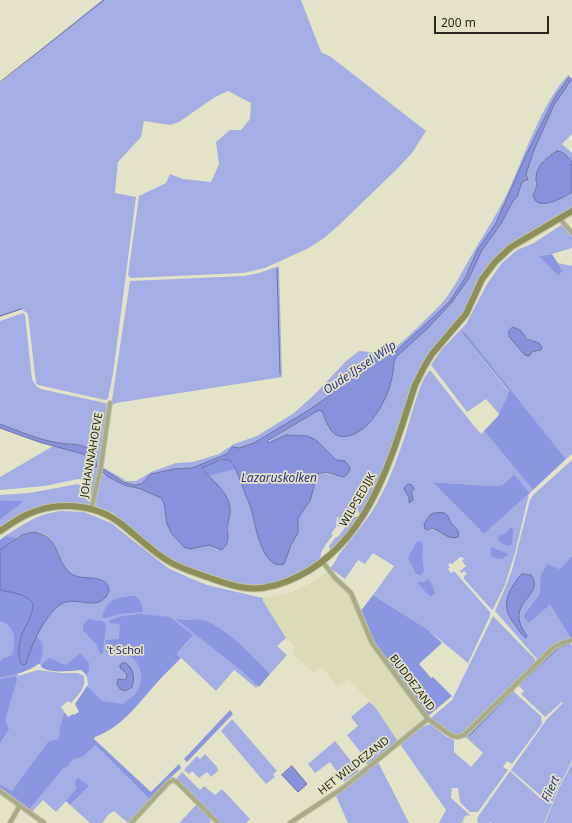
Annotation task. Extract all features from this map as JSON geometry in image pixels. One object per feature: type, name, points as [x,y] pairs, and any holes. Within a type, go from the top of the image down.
[{"type":"main road","name":"WILPSEDIJK","points":[[0,531],[25,515],[42,509],[70,506],[91,509],[106,514],[119,522],[159,555],[170,562],[192,572],[240,587],[256,588],[278,584],[290,581],[307,572],[338,547],[350,534],[372,500],[391,458],[415,385],[421,373],[437,347],[466,314],[486,274],[495,262],[511,247],[572,211]]},
{"type":"street","points":[[560,218],[572,232]]},
{"type":"street","name":"JOHANNAHOEVE","points":[[91,509],[100,472],[110,403]]},
{"type":"street","name":"BUDDEZAND","points":[[322,561],[335,578],[351,592],[372,643],[428,719],[450,735],[458,737],[462,736],[551,650],[562,642],[572,640]]},
{"type":"street","name":"HET WILDEZAND","points":[[290,823],[344,788],[428,719]]},
{"type":"street","points":[[131,823],[168,783],[174,780],[178,782],[218,823]]},
{"type":"street","points":[[0,791],[44,823]]},
{"type":"street","points":[[10,823],[20,805]]},
{"type":"shaded area","points":[[327,572],[352,598],[423,716],[421,722],[394,744],[397,740],[375,708],[349,679],[338,687],[322,667],[314,673],[292,653],[295,647],[286,638],[263,601],[263,598],[289,593],[309,584]]},
{"type":"green space","points":[[102,0],[301,0],[321,52],[331,57],[426,131],[412,153],[397,169],[338,226],[309,248],[265,268],[243,273],[131,278],[128,275],[139,196],[166,183],[170,174],[183,179],[211,182],[219,164],[216,142],[230,130],[241,130],[250,119],[251,103],[228,91],[215,97],[179,122],[170,125],[144,121],[141,137],[118,162],[115,193],[136,197],[113,374],[108,399],[105,400],[38,385],[36,383],[28,314],[23,310],[20,310],[0,317],[0,83]]},
{"type":"green space","points":[[568,75],[572,78],[572,134],[562,144],[572,153],[572,162],[563,153],[557,151],[550,155],[541,164],[537,171],[533,193],[540,203],[557,200],[572,192],[572,208],[501,253],[456,323],[428,355],[386,466],[362,513],[359,514],[358,511],[349,510],[345,519],[347,511],[345,511],[344,519],[338,527],[339,517],[337,517],[336,527],[331,534],[333,535],[326,544],[320,556],[320,560],[293,576],[272,583],[252,586],[234,582],[185,566],[171,559],[157,550],[113,513],[95,506],[94,502],[101,472],[124,485],[141,489],[161,498],[164,503],[167,524],[172,534],[184,547],[196,548],[209,545],[218,550],[227,540],[230,509],[226,496],[209,476],[236,469],[251,507],[260,544],[269,559],[289,550],[296,536],[298,518],[310,501],[317,475],[322,473],[339,476],[347,462],[336,460],[316,440],[302,435],[286,435],[269,443],[267,442],[319,410],[322,411],[328,427],[344,437],[358,432],[369,423],[377,412],[389,386],[396,357],[428,328],[452,302],[469,278],[482,250],[501,225],[513,201],[517,198],[522,182],[527,182],[528,178],[526,174],[534,150],[554,105],[569,78],[557,94],[526,155],[496,223],[478,249],[465,278],[450,301],[394,353],[364,361],[348,374],[329,396],[309,410],[254,443],[239,448],[232,447],[227,454],[192,468],[174,469],[151,474],[141,484],[130,483],[103,469],[104,468],[127,481],[136,481],[151,472],[176,463],[193,462],[219,454],[234,444],[257,436],[294,413],[315,394],[346,361],[359,351],[378,353],[386,352],[402,342],[438,307],[454,286],[503,202],[550,99]]},
{"type":"green space","points":[[561,225],[572,236],[572,248],[543,255],[563,271],[558,263],[572,266],[572,454],[566,459],[464,331],[462,333],[509,392],[499,414],[486,399],[467,412],[431,365],[442,349],[466,324],[487,284],[502,263],[517,250],[534,243]],"holes":[[[520,330],[525,337],[540,344],[539,351],[531,353]]]},
{"type":"green space","points":[[552,254],[563,271],[558,275],[539,256]]},
{"type":"green space","points":[[279,266],[282,377],[116,403],[111,406],[130,281],[244,276],[259,273]]},
{"type":"green space","points":[[23,313],[25,315],[32,379],[36,386],[41,389],[107,404],[99,471],[91,501],[90,486],[83,480],[78,479],[45,486],[0,490],[0,477],[55,445],[86,455],[96,467],[98,465],[88,449],[80,445],[60,444],[35,437],[0,424],[0,321]]},
{"type":"green space","points":[[464,331],[566,459],[533,490],[484,431],[498,416],[509,391],[462,333]]},
{"type":"green space","points":[[430,370],[474,426],[481,434],[484,431],[533,490],[530,493],[514,474],[503,485],[490,486],[432,482],[484,534],[529,494],[515,553],[505,585],[492,610],[464,579],[464,576],[467,574],[464,571],[462,573],[460,571],[466,566],[462,561],[464,559],[460,557],[452,564],[450,563],[448,565],[450,567],[448,569],[451,573],[454,571],[490,612],[490,616],[468,663],[427,629],[373,595],[394,566],[373,553],[365,564],[358,560],[345,579],[330,568],[370,515],[382,493],[397,459],[419,390]],"holes":[[[434,513],[442,513],[452,524],[435,530],[429,530],[427,518]]]},
{"type":"green space","points":[[228,459],[236,469],[209,476],[202,468],[214,462]]},
{"type":"green space","points":[[572,460],[572,556],[559,569],[540,583],[539,595],[526,612],[529,623],[550,605],[571,639],[565,640],[540,659],[537,659],[495,611],[512,570],[530,500],[533,495]]},
{"type":"green space","points":[[514,474],[530,493],[484,534],[432,482],[490,486],[503,485]]},
{"type":"green space","points":[[78,484],[85,488],[90,504],[47,506],[0,529],[0,520],[22,503],[22,501],[0,500],[0,495],[29,493]]},
{"type":"green space","points":[[0,500],[22,501],[22,503],[0,520]]},
{"type":"green space","name":"'t Schol","points":[[53,512],[84,512],[111,523],[168,568],[207,585],[263,598],[263,601],[286,638],[277,646],[287,655],[256,688],[227,664],[234,670],[216,691],[177,654],[193,636],[94,736],[12,791],[0,784],[0,744],[5,736],[0,736],[0,664],[2,659],[0,662],[0,588],[108,593],[107,585],[102,579],[80,578],[70,573],[62,562],[54,543],[44,534],[33,532],[15,538],[5,536],[38,517]],"holes":[[[38,663],[43,667],[82,670],[87,677],[88,684],[80,711],[69,719],[61,707],[68,701],[71,703],[79,694],[84,684],[84,676],[78,673],[61,673],[38,670],[18,676],[19,671]]]},
{"type":"green space","points":[[353,516],[357,517],[358,519],[355,524],[332,551],[330,550],[329,546],[336,537],[338,537],[350,518]]},
{"type":"green space","points":[[511,527],[513,530],[512,544],[509,546],[500,542],[498,536],[506,533]]},
{"type":"green space","points":[[5,536],[17,538],[0,550],[0,540]]},
{"type":"green space","points":[[417,541],[422,542],[423,550],[422,557],[424,571],[421,575],[416,574],[408,558]]},
{"type":"green space","points":[[491,547],[509,554],[501,559],[494,558],[491,556]]},
{"type":"green space","points":[[572,556],[571,639],[550,605],[529,623],[524,617],[539,595],[541,575],[547,564],[559,569]]},
{"type":"green space","points":[[428,579],[433,586],[435,594],[430,596],[417,582],[423,582]]},
{"type":"green space","points":[[0,590],[23,596],[30,600],[33,604],[30,619],[20,639],[20,662],[26,664],[29,652],[37,637],[42,643],[43,649],[40,663],[31,669],[21,673],[0,677],[0,662],[2,659],[12,655],[14,640],[11,629],[7,624],[0,621]]},
{"type":"green space","points":[[373,595],[427,629],[442,643],[419,664],[431,678],[433,677],[452,696],[428,716],[373,643],[360,612]]},
{"type":"green space","points":[[135,596],[140,601],[143,612],[119,614],[102,618],[109,603],[116,599]]},
{"type":"green space","name":"'t Schol","points":[[140,614],[170,617],[193,635],[177,654],[181,658],[132,711],[115,726],[94,739],[151,792],[179,764],[181,768],[150,800],[95,745],[83,757],[74,759],[67,767],[64,768],[29,810],[0,789],[0,784],[12,791],[48,742],[59,739],[60,727],[64,714],[65,713],[68,717],[79,712],[75,704],[87,686],[102,701],[123,704],[136,693],[140,685],[141,678],[139,666],[131,656],[125,653],[118,651],[105,652],[106,640],[119,639],[120,624],[109,623],[110,620],[123,616]]},
{"type":"green space","points":[[493,616],[535,659],[536,664],[466,730],[461,734],[454,735],[430,719],[452,700]]},
{"type":"green space","points":[[88,619],[102,621],[106,624],[103,653],[100,654],[97,645],[83,630],[83,625]]},
{"type":"green space","points":[[176,619],[203,620],[221,629],[239,643],[270,674],[259,687],[243,672]]},
{"type":"green space","points":[[570,641],[572,647],[572,761],[558,788],[553,802],[541,796],[511,770],[547,719],[563,703],[562,702],[545,717],[521,694],[524,691],[517,684],[555,648]]},
{"type":"green space","points":[[80,653],[89,663],[87,675],[81,670],[50,671],[41,667],[42,664],[49,658],[66,664]]},
{"type":"green space","points":[[15,676],[17,680],[5,720],[9,729],[0,744],[0,679]]},
{"type":"green space","points":[[513,688],[515,690],[514,692],[541,716],[542,724],[512,764],[507,761],[503,767],[508,770],[478,812],[470,812],[460,802],[458,788],[452,788],[451,798],[470,815],[463,818],[464,821],[460,823],[439,823],[446,810],[400,744],[422,727],[430,724],[447,737],[454,740],[454,752],[471,767],[483,753],[465,736]]},
{"type":"green space","points":[[369,702],[375,707],[397,740],[372,763],[367,764],[364,761],[366,759],[347,735],[358,726],[351,717]]},
{"type":"green space","points":[[230,710],[233,714],[187,762],[184,759]]},
{"type":"green space","points":[[232,719],[277,771],[273,774],[275,777],[266,784],[221,731]]},
{"type":"green space","points":[[335,741],[359,771],[344,782],[330,762],[315,773],[308,764]]},
{"type":"green space","points":[[95,745],[150,800],[130,823],[114,811],[109,814],[102,823],[90,823],[70,805],[89,786],[77,788],[56,812],[43,800],[32,812],[29,810],[64,768],[67,767],[74,759],[83,757]]},
{"type":"green space","points":[[205,754],[217,767],[218,771],[211,777],[207,772],[199,778],[192,771],[189,774],[184,770],[197,756],[200,759]]},
{"type":"green space","points":[[378,762],[409,823],[348,823],[336,796]]},
{"type":"green space","points":[[572,763],[572,823],[545,823],[559,788]]},
{"type":"green space","points":[[510,771],[540,798],[552,804],[544,823],[478,823],[477,818]]},
{"type":"green space","points":[[182,772],[200,790],[204,786],[215,795],[222,789],[250,819],[246,823],[220,823],[178,781],[177,778]]},
{"type":"green space","points":[[78,778],[89,786],[70,805],[66,801],[76,789],[75,782]]},
{"type":"green space","points":[[197,804],[213,819],[209,823],[179,823]]},
{"type":"water","name":"Lazaruskolken","points":[[569,78],[571,80],[554,105],[534,150],[526,174],[528,180],[522,182],[517,197],[513,201],[501,224],[482,250],[469,278],[452,302],[428,328],[396,357],[388,391],[384,401],[372,420],[357,433],[342,437],[330,430],[322,411],[319,410],[267,441],[269,443],[286,435],[307,436],[316,440],[336,460],[345,461],[350,467],[349,472],[344,477],[327,473],[320,473],[317,475],[310,501],[298,518],[298,533],[291,545],[284,564],[276,564],[270,560],[260,544],[250,505],[236,470],[230,460],[220,460],[202,468],[224,493],[229,505],[230,514],[228,522],[228,538],[226,545],[221,550],[209,545],[190,549],[184,547],[172,534],[167,524],[164,503],[161,498],[141,489],[124,485],[107,476],[103,472],[103,469],[124,482],[135,485],[141,484],[151,474],[174,469],[192,468],[227,454],[232,447],[239,448],[254,443],[309,410],[329,396],[348,374],[364,361],[394,353],[450,301],[465,278],[478,249],[496,223],[526,155],[552,103]]},
{"type":"water","points":[[557,151],[563,153],[572,162],[572,192],[552,202],[537,202],[534,198],[534,193],[538,169],[543,162]]},
{"type":"water","points":[[513,327],[520,330],[527,339],[539,343],[542,348],[541,350],[532,352],[529,356],[525,355],[509,336],[509,331]]},
{"type":"water","points":[[0,424],[44,440],[62,444],[84,446],[89,449],[97,466],[96,467],[89,458],[83,454],[39,442],[0,428]]},
{"type":"water","points":[[409,484],[412,485],[414,489],[411,492],[413,500],[409,503],[409,497],[404,489]]},
{"type":"water","points":[[434,513],[443,513],[449,517],[451,523],[458,531],[458,537],[448,537],[437,530],[425,529],[424,524],[430,515]]},
{"type":"water","points":[[33,532],[42,534],[49,538],[56,548],[61,561],[70,573],[75,576],[99,579],[107,584],[109,590],[106,597],[95,603],[69,601],[57,607],[45,621],[31,648],[26,664],[23,665],[19,660],[20,642],[22,634],[31,616],[33,604],[30,600],[23,596],[0,590],[0,550],[22,535]]},
{"type":"water","points":[[522,574],[531,575],[534,583],[533,589],[521,607],[519,615],[520,624],[527,636],[526,638],[510,618],[506,605],[510,590]]},
{"type":"water","points":[[122,663],[126,663],[129,666],[134,677],[132,687],[125,691],[120,689],[117,684],[118,679],[125,680],[127,677],[126,673],[120,668]]},
{"type":"water","points":[[292,766],[307,784],[298,792],[282,775]]},
{"type":"waterway","points":[[0,82],[104,0]]},
{"type":"waterway","points":[[277,269],[280,374]]},
{"type":"waterway","points":[[0,316],[21,309]]},
{"type":"waterway","points":[[519,685],[556,650],[570,643]]},
{"type":"waterway","points":[[469,736],[513,691]]},
{"type":"water label","name":"Oude IJssel Wilp","points":[[360,368]]},
{"type":"water label","name":"Fliert","points":[[551,789]]}]
